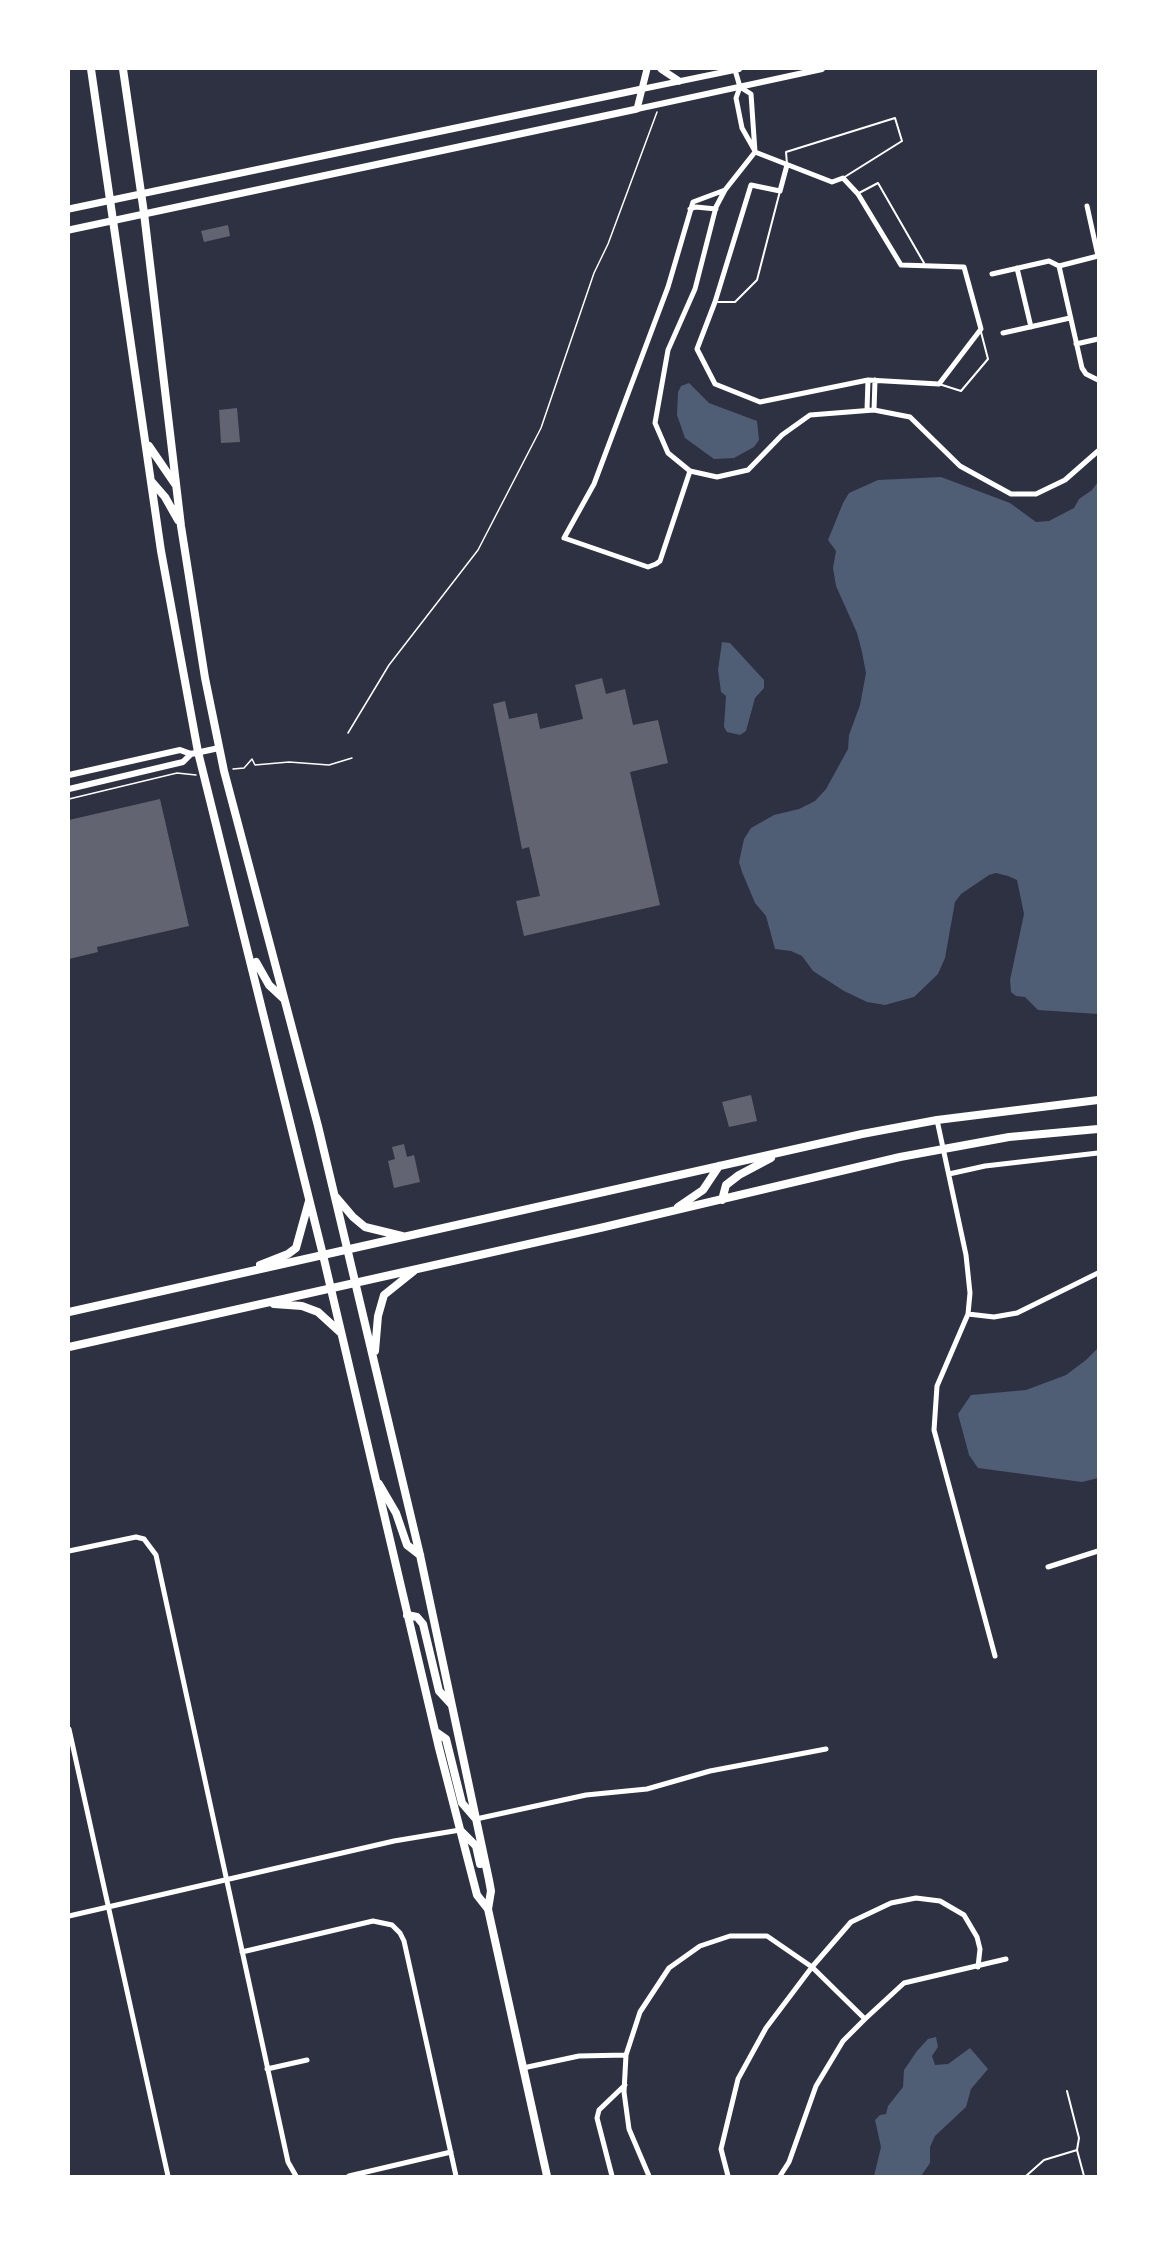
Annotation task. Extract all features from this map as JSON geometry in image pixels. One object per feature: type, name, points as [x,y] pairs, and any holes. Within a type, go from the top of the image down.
[{"type":"main road","points":[[91,69],[172,618],[195,753],[249,951],[460,1830],[477,1895],[488,1909]]},
{"type":"main road","points":[[123,69],[144,213],[175,484],[192,604],[219,748],[375,1358],[420,1555],[489,1880],[491,1891],[488,1909],[547,2176]]},
{"type":"main road","points":[[69,230],[637,109],[647,69]]},
{"type":"main road","points":[[661,69],[679,81]]},
{"type":"main road","points":[[69,209],[642,89]]},
{"type":"main road","points":[[147,443],[175,484]]},
{"type":"main road","points":[[152,482],[165,497],[181,526]]},
{"type":"main road","points":[[249,951],[269,985],[284,999]]},
{"type":"main road","points":[[69,1312],[782,1152],[937,1120],[1098,1100]]},
{"type":"main road","points":[[69,1347],[943,1149],[1009,1137],[1098,1129]]},
{"type":"main road","points":[[722,1200],[726,1185],[782,1152]]},
{"type":"main road","points":[[673,1211],[703,1190],[719,1166]]},
{"type":"main road","points":[[334,1195],[352,1217],[365,1227],[405,1237]]},
{"type":"main road","points":[[234,1275],[288,1254],[296,1248],[309,1199]]},
{"type":"main road","points":[[375,1358],[378,1316],[384,1295],[417,1269]]},
{"type":"main road","points":[[264,1303],[302,1306],[318,1312],[342,1333]]},
{"type":"main road","points":[[375,1476],[396,1513],[407,1545],[420,1555]]},
{"type":"main road","points":[[407,1615],[417,1617],[423,1624],[438,1690],[452,1705]]},
{"type":"main road","points":[[436,1732],[446,1739],[462,1803],[476,1819]]},
{"type":"main road","points":[[460,1830],[476,1846],[481,1868],[489,1880]]},
{"type":"street","points":[[642,89],[737,69],[740,87],[736,98],[742,128],[755,152],[832,182],[843,178],[858,194],[901,265],[964,267],[981,329],[939,384],[868,380],[760,402],[715,384],[697,349],[715,302],[751,185],[780,191],[787,165]]},
{"type":"street","points":[[637,109],[822,69]]},
{"type":"street","points":[[740,87],[751,94],[755,152],[725,190],[716,209],[695,289],[668,350],[655,423],[668,453],[690,471],[717,477],[748,470],[782,435],[810,415],[874,410],[910,417],[960,466],[1011,494],[1036,494],[1065,480],[1098,451]]},
{"type":"street","points":[[690,471],[660,561],[656,564],[648,567],[564,538],[594,484],[668,287],[693,202],[725,190]]},
{"type":"street","points":[[992,274],[1049,261],[1059,266],[1098,256],[1087,206]]},
{"type":"street","points":[[690,209],[696,207],[716,209]]},
{"type":"street","points":[[1059,266],[1082,368],[1086,374],[1098,380]]},
{"type":"street","points":[[1017,268],[1031,327]]},
{"type":"street","points":[[1002,333],[1070,318]]},
{"type":"street","points":[[1076,344],[1098,339]]},
{"type":"street","points":[[867,410],[868,380]]},
{"type":"street","points":[[874,410],[875,380]]},
{"type":"street","points":[[69,775],[180,750],[195,753],[219,748]]},
{"type":"street","points":[[69,789],[183,762],[195,753]]},
{"type":"street","points":[[937,1120],[969,1271],[968,1314],[937,1386],[934,1430],[995,1656]]},
{"type":"street","points":[[949,1174],[985,1166],[1098,1153]]},
{"type":"street","points":[[968,1314],[994,1317],[1017,1313],[1098,1273]]},
{"type":"street","points":[[69,1551],[127,1538],[144,1539],[156,1555],[267,2069],[288,2162],[296,2176]]},
{"type":"street","points":[[1048,1567],[1098,1551]]},
{"type":"street","points":[[69,1729],[168,2176]]},
{"type":"street","points":[[476,1819],[586,1795],[647,1790],[710,1771],[826,1749]]},
{"type":"street","points":[[69,1916],[394,1841],[460,1830]]},
{"type":"street","points":[[728,2176],[721,2149],[738,2079],[766,2028],[812,1967],[851,1922],[891,1903],[916,1898],[940,1900],[964,1915],[977,1937],[980,1949],[978,1967]]},
{"type":"street","points":[[242,1952],[373,1922],[392,1925],[404,1941],[456,2176]]},
{"type":"street","points":[[649,2176],[629,2129],[625,2085],[626,2055],[640,2012],[669,1968],[700,1946],[730,1936],[766,1936],[812,1967],[865,2019]]},
{"type":"street","points":[[780,2176],[789,2162],[816,2086],[843,2041],[865,2019],[904,1983],[1006,1959]]},
{"type":"street","points":[[523,2068],[579,2055],[626,2055]]},
{"type":"street","points":[[267,2069],[307,2060]]},
{"type":"street","points":[[612,2176],[597,2118],[599,2110],[625,2085]]},
{"type":"street","points":[[349,2176],[451,2152]]},
{"type":"lane","points":[[787,165],[786,152],[895,118],[902,141],[843,178]]},
{"type":"lane","points":[[858,194],[878,183],[926,266]]},
{"type":"lane","points":[[715,302],[735,302],[757,280],[780,191]]},
{"type":"lane","points":[[939,384],[961,391],[988,359],[981,329]]},
{"type":"lane","points":[[1067,2091],[1079,2138],[1077,2150],[1084,2176]]},
{"type":"lane","points":[[1026,2176],[1044,2160],[1077,2150]]},
{"type":"path","points":[[348,733],[389,665],[477,550],[541,428],[594,273],[608,244],[656,113]]},
{"type":"path","points":[[244,768],[252,759],[255,765],[289,762],[329,765],[352,758]]},
{"type":"path","points":[[69,799],[177,773],[185,772],[191,776]]},
{"type":"water","points":[[689,383],[709,403],[757,421],[759,440],[754,447],[734,458],[714,459],[685,438],[677,415],[678,392],[681,386]]},
{"type":"water","points":[[941,477],[1010,503],[1036,522],[1049,521],[1074,508],[1079,499],[1092,490],[1098,482],[1098,1014],[1038,1010],[1025,997],[1016,996],[1011,992],[1010,980],[1024,914],[1017,880],[1008,876],[996,873],[989,875],[961,894],[955,902],[945,958],[938,974],[914,997],[885,1005],[867,1002],[844,991],[813,971],[802,956],[791,951],[775,949],[766,916],[755,903],[739,862],[744,839],[751,828],[774,815],[799,809],[815,801],[826,789],[848,749],[849,735],[860,705],[866,673],[857,633],[836,586],[833,568],[836,551],[828,540],[843,503],[849,493],[878,480]]},
{"type":"water","points":[[722,642],[730,643],[764,680],[764,688],[755,698],[746,731],[740,735],[727,732],[724,727],[726,696],[721,692],[718,670]]},
{"type":"water","points":[[1098,1348],[1098,1478],[1082,1482],[978,1468],[969,1455],[958,1414],[971,1395],[1026,1390],[1066,1375]]},
{"type":"water","points":[[936,2037],[938,2047],[932,2056],[935,2065],[948,2064],[970,2048],[988,2069],[971,2089],[966,2107],[935,2136],[930,2147],[930,2163],[921,2176],[874,2176],[881,2147],[875,2120],[880,2115],[886,2114],[888,2106],[903,2087],[904,2070],[917,2051],[928,2039]]},
{"type":"building","points":[[228,225],[230,236],[204,242],[201,231]]},
{"type":"building","points":[[237,408],[240,442],[221,443],[219,410]]},
{"type":"building","points":[[602,678],[606,694],[625,689],[633,725],[658,720],[668,763],[630,772],[660,905],[524,936],[516,901],[540,896],[529,847],[522,849],[493,704],[505,701],[509,719],[537,713],[540,729],[583,719],[575,685]]},
{"type":"building","points":[[160,799],[189,926],[97,947],[98,952],[69,959],[69,820]]},
{"type":"building","points":[[751,1095],[757,1121],[729,1127],[722,1102]]},
{"type":"building","points":[[404,1144],[407,1157],[414,1155],[420,1182],[394,1188],[388,1161],[395,1159],[392,1147]]}]
